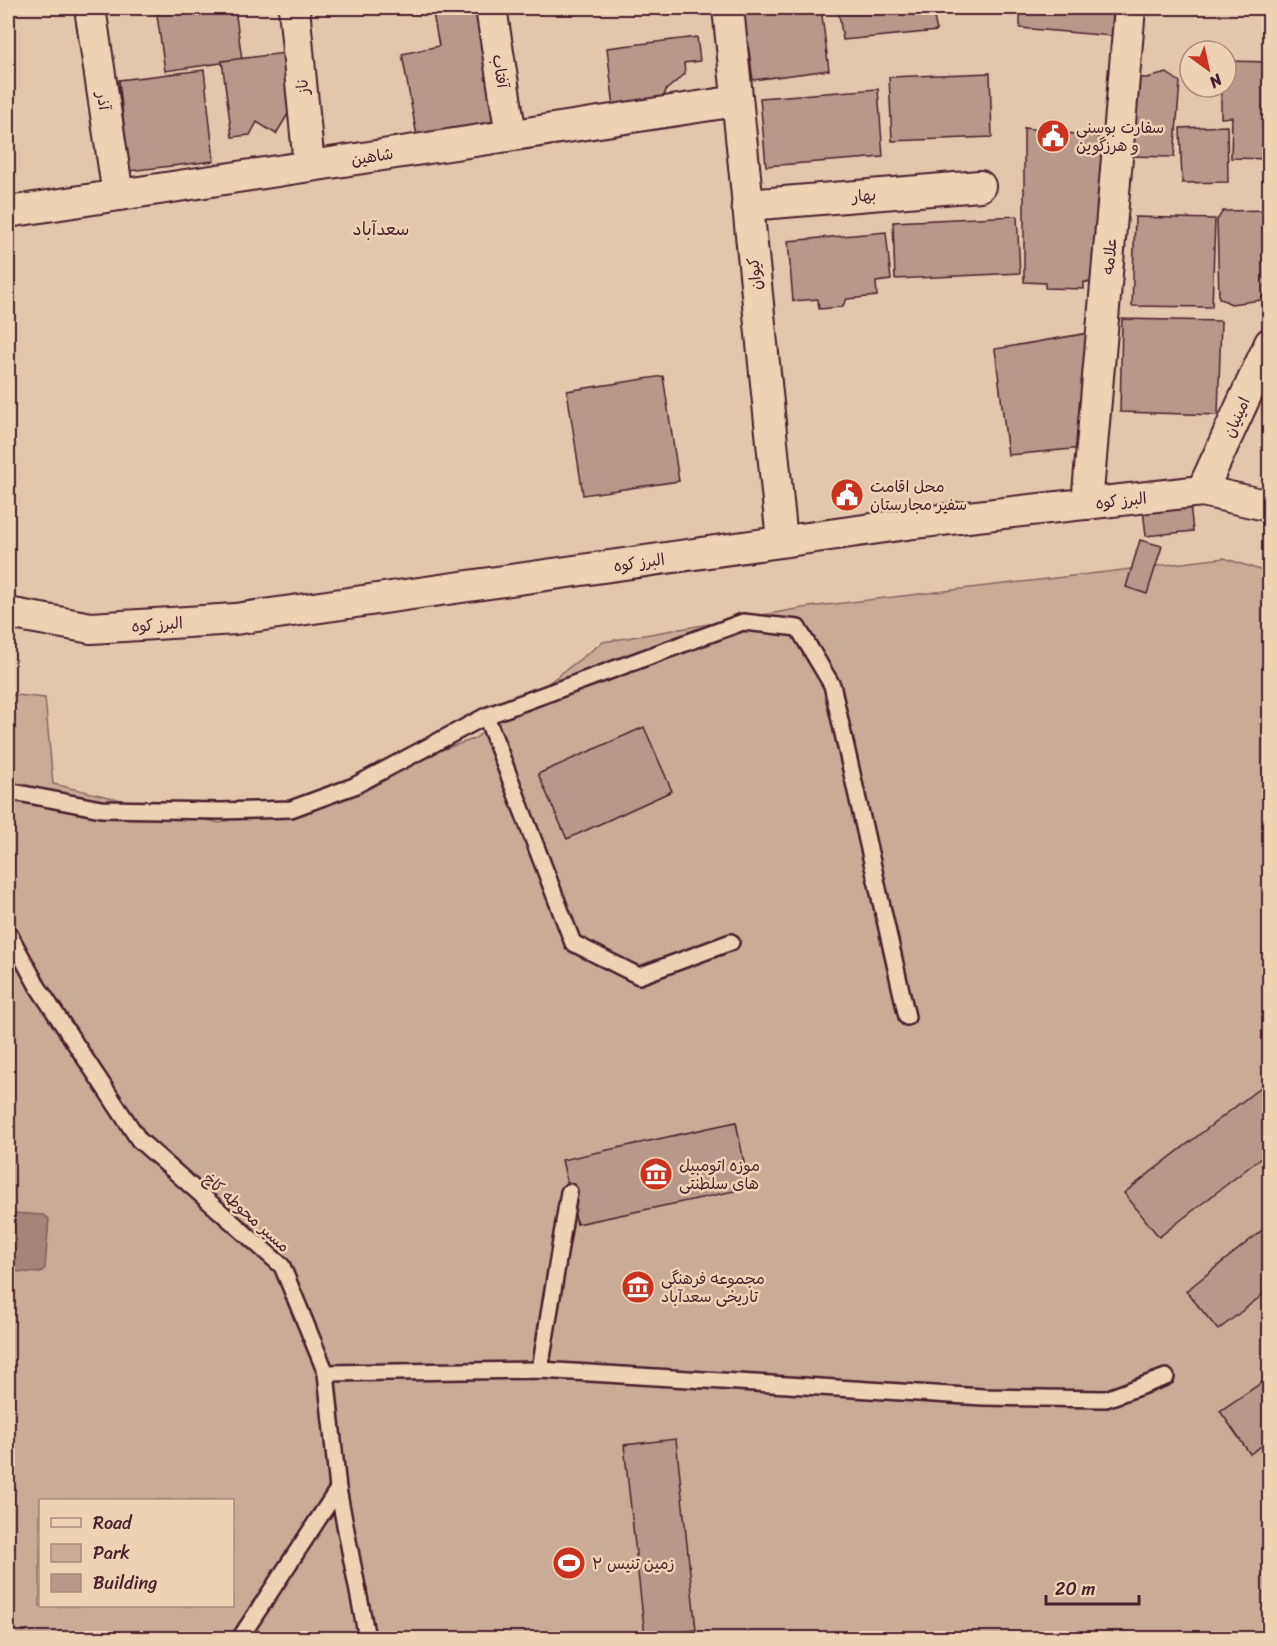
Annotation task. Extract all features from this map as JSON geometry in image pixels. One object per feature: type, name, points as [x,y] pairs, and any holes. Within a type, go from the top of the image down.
[{"type":"street","name":"آذر","points":[[90,8],[118,195]]},
{"type":"street","name":"ناز","points":[[294,8],[309,166]]},
{"type":"street","name":"آفتاب","points":[[491,8],[511,135]]},
{"type":"street","name":"کیوان","points":[[728,8],[782,541]]},
{"type":"street","name":"علامه","points":[[1087,504],[1131,8]]},
{"type":"street","name":"شاهین","points":[[8,212],[737,101]]},
{"type":"street","name":"بهار","points":[[747,205],[980,186]]},
{"type":"street","name":"امینیان","points":[[1202,491],[1269,343]]},
{"type":"street","name":"البرز کوه","points":[[8,613],[91,628],[235,619],[914,523],[1202,491],[1269,506]]},
{"type":"lane","points":[[8,791],[101,809],[220,811],[291,809],[354,786],[486,716],[743,622],[798,628],[832,685],[907,1017]]},
{"type":"lane","points":[[486,716],[573,943],[639,976],[731,942]]},
{"type":"lane","name":"مسیر محوطه کاخ","points":[[8,932],[38,987],[139,1140],[282,1266],[326,1373],[338,1489],[367,1638]]},
{"type":"lane","points":[[540,1370],[569,1192]]},
{"type":"lane","points":[[326,1373],[540,1370],[983,1397],[1106,1399],[1166,1377]]},
{"type":"lane","points":[[240,1638],[338,1489]]},
{"type":"green space","name":"مجموعه فرهنگی تاریخی سعدآباد","points":[[1224,558],[1269,573],[1269,1638],[8,1638],[8,694],[45,698],[53,784],[220,823],[474,739],[603,642],[809,607]]},
{"type":"shaded area","points":[[14,1213],[43,1215],[49,1219],[45,1268],[40,1273],[8,1271],[8,1228]]},
{"type":"building","points":[[156,8],[235,8],[242,60],[165,71]]},
{"type":"building","points":[[432,8],[480,8],[500,120],[417,136],[402,54],[439,46]]},
{"type":"building","points":[[743,8],[821,8],[829,70],[753,80]]},
{"type":"building","points":[[838,8],[932,8],[937,31],[843,40]]},
{"type":"building","points":[[1020,8],[1113,8],[1112,36],[1020,28]]},
{"type":"building","points":[[697,37],[700,61],[684,63],[685,74],[666,90],[662,102],[614,108],[607,48]]},
{"type":"building","points":[[301,51],[299,131],[288,114],[276,134],[257,122],[250,135],[232,137],[222,61]]},
{"type":"building","points":[[1238,61],[1270,62],[1270,159],[1231,158],[1232,117],[1221,118],[1221,99],[1238,99]]},
{"type":"building","points":[[204,70],[214,161],[129,171],[119,80]]},
{"type":"building","points":[[990,73],[992,137],[892,141],[889,77]]},
{"type":"building","points":[[1167,73],[1178,81],[1174,157],[1127,156],[1129,77],[1147,78]]},
{"type":"building","points":[[878,89],[883,157],[766,166],[760,98]]},
{"type":"building","points":[[1227,126],[1228,182],[1182,183],[1180,128]]},
{"type":"building","points":[[1024,128],[1109,138],[1102,283],[1084,282],[1084,289],[1045,288],[1045,283],[1024,282]]},
{"type":"building","points":[[1270,210],[1270,285],[1261,300],[1231,304],[1219,298],[1217,220],[1223,211]]},
{"type":"building","points":[[1017,216],[1020,273],[895,279],[893,222]]},
{"type":"building","points":[[1135,217],[1215,219],[1212,307],[1132,306]]},
{"type":"building","points":[[886,232],[891,280],[876,282],[877,296],[847,299],[842,307],[819,309],[818,299],[793,301],[788,241]]},
{"type":"building","points":[[1122,319],[1221,321],[1218,415],[1120,412]]},
{"type":"building","points":[[1095,332],[1093,447],[1008,455],[995,349]]},
{"type":"building","points":[[663,376],[679,481],[583,495],[567,391]]},
{"type":"building","points":[[1190,504],[1193,531],[1146,536],[1143,509]]},
{"type":"building","points":[[1140,540],[1162,546],[1147,594],[1126,587]]},
{"type":"building","points":[[644,727],[672,791],[567,839],[538,774]]},
{"type":"building","points":[[1270,1080],[1270,1151],[1159,1237],[1124,1193]]},
{"type":"building","name":"موزه اتومبیل های سلطنتی","points":[[736,1122],[749,1188],[577,1224],[562,1160]]},
{"type":"building","points":[[1270,1224],[1270,1289],[1218,1330],[1186,1291]]},
{"type":"building","points":[[1270,1377],[1270,1440],[1250,1454],[1220,1411]]},
{"type":"building","points":[[676,1439],[696,1630],[645,1636],[624,1445]]},
{"type":"place","name":"سفارت بوسنی و هرزگوین","points":[[1053,136]]},
{"type":"place","name":"محل اقامت سفیر مجارستان","points":[[847,495]]},
{"type":"place","name":"موزه اتومبیل های سلطنتی","points":[[656,1174]]},
{"type":"place","name":"مجموعه فرهنگی تاریخی سعدآباد","points":[[638,1287]]},
{"type":"place","name":"زمین تنیس ۲","points":[[569,1563]]},
{"type":"district","name":"سعدآباد","points":[[381,229]]}]
